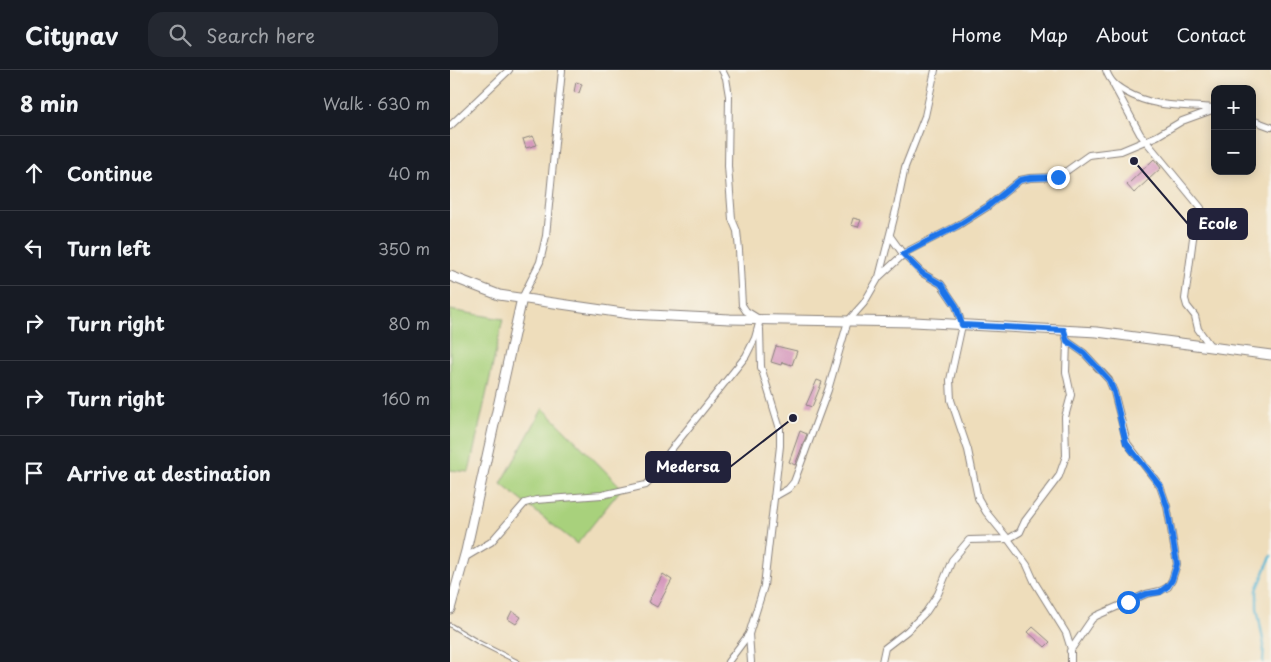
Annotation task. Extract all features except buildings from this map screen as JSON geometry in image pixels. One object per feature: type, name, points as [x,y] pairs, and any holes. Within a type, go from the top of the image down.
[{"type":"street","points":[[450,126],[509,70]]},
{"type":"street","points":[[450,609],[453,588],[464,558],[522,298],[540,262],[546,236],[562,70]]},
{"type":"street","points":[[722,70],[726,78],[729,96],[729,175],[732,219],[737,231],[739,250],[742,305],[746,311],[760,320]]},
{"type":"street","points":[[774,497],[788,489],[794,482],[828,390],[848,321],[864,303],[879,277],[905,167],[925,116],[935,70]]},
{"type":"street","points":[[1106,70],[1108,77],[1140,134],[1201,208],[1202,214],[1193,238],[1185,299],[1187,306],[1195,316],[1198,329],[1211,347]]},
{"type":"street","points":[[1113,84],[1145,102],[1211,109]]},
{"type":"street","points":[[879,277],[903,254],[957,226],[987,207],[1020,180],[1058,177],[1089,155],[1121,151],[1146,142],[1182,121],[1211,110]]},
{"type":"street","points":[[1256,121],[1271,127]]},
{"type":"street","points":[[890,236],[903,254],[922,273],[941,284],[956,306],[962,325],[950,380],[951,400],[968,450],[978,498],[986,512],[1027,565],[1035,583],[1066,633],[1071,649],[1071,662]]},
{"type":"street","points":[[450,276],[499,295],[630,314],[760,320],[914,322],[1097,332],[1271,355]]},
{"type":"street","points":[[750,662],[749,634],[764,586],[780,446],[780,429],[761,367],[760,320]]},
{"type":"street","points":[[464,558],[491,542],[525,503],[536,500],[602,495],[646,485],[653,478],[670,451],[746,356],[755,338],[760,320]]},
{"type":"street","points":[[882,662],[885,648],[907,631],[926,612],[938,594],[952,560],[969,540],[1008,539],[1020,532],[1025,521],[1059,476],[1066,456],[1065,417],[1071,395],[1066,372],[1067,341],[1064,330]]},
{"type":"street","points":[[1067,341],[1084,353],[1109,380],[1114,392],[1126,443],[1160,486],[1167,506],[1177,564],[1172,580],[1160,592],[1146,594],[1096,616],[1071,649],[1067,662]]},
{"type":"street","points":[[728,662],[749,634]]},
{"type":"lane","points":[[450,625],[478,642],[518,662]]},
{"type":"green space","points":[[450,310],[503,319],[469,472],[450,470]]},
{"type":"green space","points":[[543,408],[622,488],[577,544],[501,484]]},
{"type":"waterway","points":[[1263,662],[1264,645],[1257,608],[1257,590],[1271,556]]},
{"type":"place","name":"Ecole","points":[[1134,161]]},
{"type":"place","name":"Medersa","points":[[793,418]]},
{"type":"route","points":[[1058,177],[1020,180],[987,207],[957,226],[903,254],[922,273],[941,284],[956,306],[962,325],[1064,330],[1067,341],[1084,353],[1109,380],[1114,392],[1126,443],[1160,486],[1167,506],[1177,564],[1168,586],[1160,592],[1146,594],[1128,602]]}]
